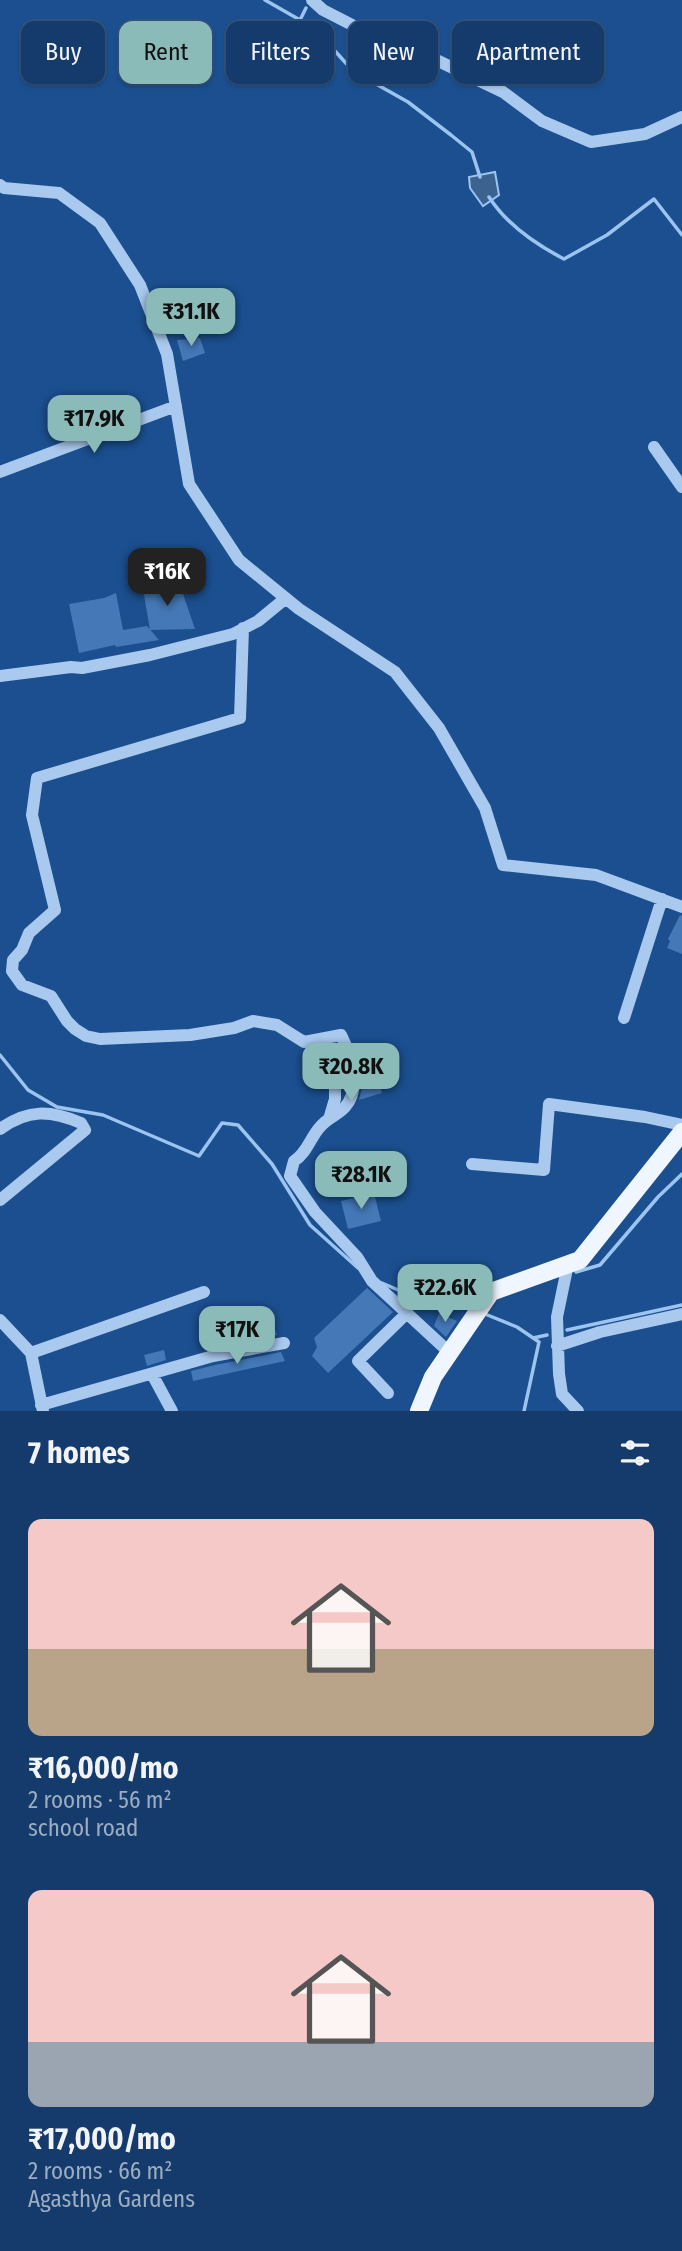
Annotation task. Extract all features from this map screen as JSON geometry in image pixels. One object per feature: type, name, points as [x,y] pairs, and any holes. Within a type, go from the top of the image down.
[{"type":"main road","points":[[419,1411],[445,1349],[491,1292],[580,1260],[682,1132]]},
{"type":"street","points":[[312,0],[323,10],[362,30],[430,57],[503,92],[542,121],[591,142],[645,134],[682,117]]},
{"type":"street","points":[[0,185],[4,188],[60,193],[100,223],[140,285],[167,354],[189,484],[239,560],[286,598],[395,672],[439,728],[485,808],[503,865],[596,875],[682,907]]},
{"type":"street","points":[[0,472],[176,406]]},
{"type":"street","points":[[654,447],[682,487]]},
{"type":"street","points":[[0,676],[96,665],[150,655],[238,631],[258,621],[286,598]]},
{"type":"street","points":[[238,631],[240,718],[37,778],[32,816],[55,910],[29,933],[22,950],[13,960],[12,971],[22,985],[51,996],[67,1021],[86,1036],[93,1038],[190,1035],[234,1028],[253,1021],[277,1025],[304,1042],[341,1035],[351,1059],[352,1094],[344,1109],[330,1116],[314,1134],[302,1156],[294,1161],[290,1176],[315,1212],[346,1244],[373,1280],[445,1349]]},
{"type":"street","points":[[625,1018],[662,900]]},
{"type":"street","points":[[330,1116],[335,1099],[335,1084]]},
{"type":"street","points":[[472,1164],[544,1170],[549,1104],[645,1117],[682,1125]]},
{"type":"street","points":[[0,1129],[25,1114],[48,1114],[81,1123],[85,1130],[0,1200]]},
{"type":"street","points":[[560,1411],[562,1394],[557,1318],[568,1264]]},
{"type":"street","points":[[31,1353],[204,1292]]},
{"type":"street","points":[[388,1393],[358,1361],[407,1313]]},
{"type":"street","points":[[557,1346],[600,1332],[682,1314]]},
{"type":"street","points":[[0,1320],[31,1353],[42,1408],[213,1356],[284,1343]]},
{"type":"street","points":[[152,1374],[172,1411]]},
{"type":"street","points":[[562,1394],[578,1411]]},
{"type":"water","points":[[495,172],[499,195],[483,206],[470,188],[469,177]]},
{"type":"building","points":[[200,338],[205,353],[183,361],[177,340]]},
{"type":"building","points":[[179,582],[195,629],[150,630],[143,589]]},
{"type":"building","points":[[116,593],[123,630],[147,626],[159,640],[116,647],[115,645],[79,653],[69,604],[104,598]]},
{"type":"building","points":[[680,915],[682,954],[667,948],[670,941],[668,939]]},
{"type":"building","points":[[375,1067],[382,1093],[359,1100],[363,1082],[362,1069]]},
{"type":"building","points":[[374,1193],[381,1221],[348,1229],[341,1201]]},
{"type":"building","points":[[367,1288],[393,1312],[328,1373],[312,1356],[317,1347],[314,1338]]},
{"type":"building","points":[[439,1313],[457,1321],[446,1337],[434,1326]]},
{"type":"building","points":[[274,1326],[277,1335],[206,1349],[204,1341]]},
{"type":"building","points":[[164,1350],[166,1360],[147,1366],[144,1355]]},
{"type":"building","points":[[281,1352],[285,1361],[193,1381],[191,1371]]},
{"type":"waterway","points":[[265,0],[300,20],[353,71],[408,102],[472,152],[480,177]]},
{"type":"waterway","points":[[300,20],[306,8]]},
{"type":"waterway","points":[[489,197],[522,233],[564,259],[607,235],[654,199],[682,235]]},
{"type":"waterway","points":[[0,1055],[28,1090],[57,1107],[103,1115],[199,1156],[222,1123],[238,1125],[272,1164],[310,1225],[358,1268]]},
{"type":"waterway","points":[[576,1272],[600,1265],[658,1197],[682,1174]]},
{"type":"waterway","points":[[382,1283],[412,1296],[455,1278],[473,1300]]},
{"type":"waterway","points":[[567,1330],[682,1305]]},
{"type":"waterway","points":[[485,1314],[517,1327],[539,1342],[524,1411]]},
{"type":"waterway","points":[[533,1338],[547,1335]]}]
